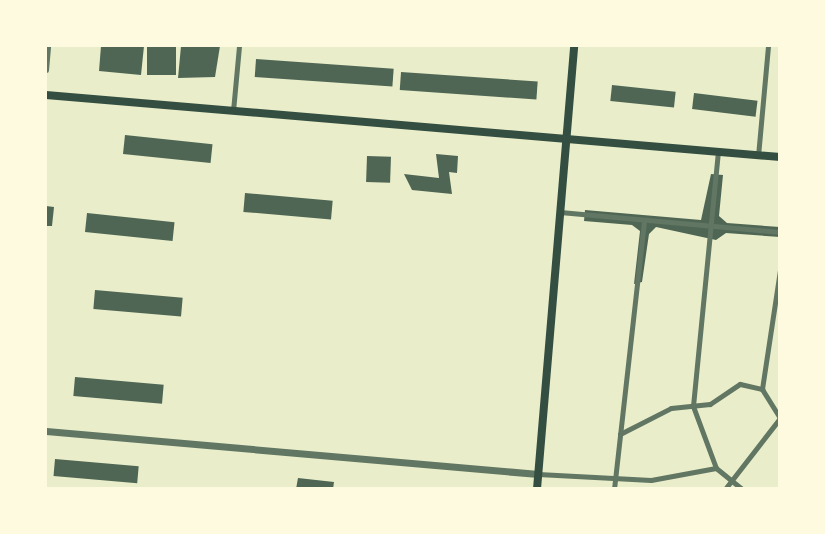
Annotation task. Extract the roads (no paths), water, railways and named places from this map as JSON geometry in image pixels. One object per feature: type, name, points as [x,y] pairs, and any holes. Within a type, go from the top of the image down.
[{"type":"main road","points":[[537,488],[575,46]]},
{"type":"main road","points":[[46,95],[779,157]]},
{"type":"street","points":[[46,71],[48,46]]},
{"type":"street","points":[[233,111],[239,46]]},
{"type":"street","points":[[758,156],[768,46]]},
{"type":"street","points":[[718,152],[693,406],[716,468],[730,482],[741,488]]},
{"type":"street","points":[[560,212],[779,232]]},
{"type":"street","points":[[614,488],[644,220]]},
{"type":"street","points":[[725,488],[779,418],[762,389],[777,326],[779,270]]},
{"type":"street","points":[[620,434],[649,416],[710,404],[740,384],[762,389]]},
{"type":"street","points":[[46,431],[538,474],[651,480],[716,468]]},
{"type":"street","points":[[651,480],[653,488]]}]
